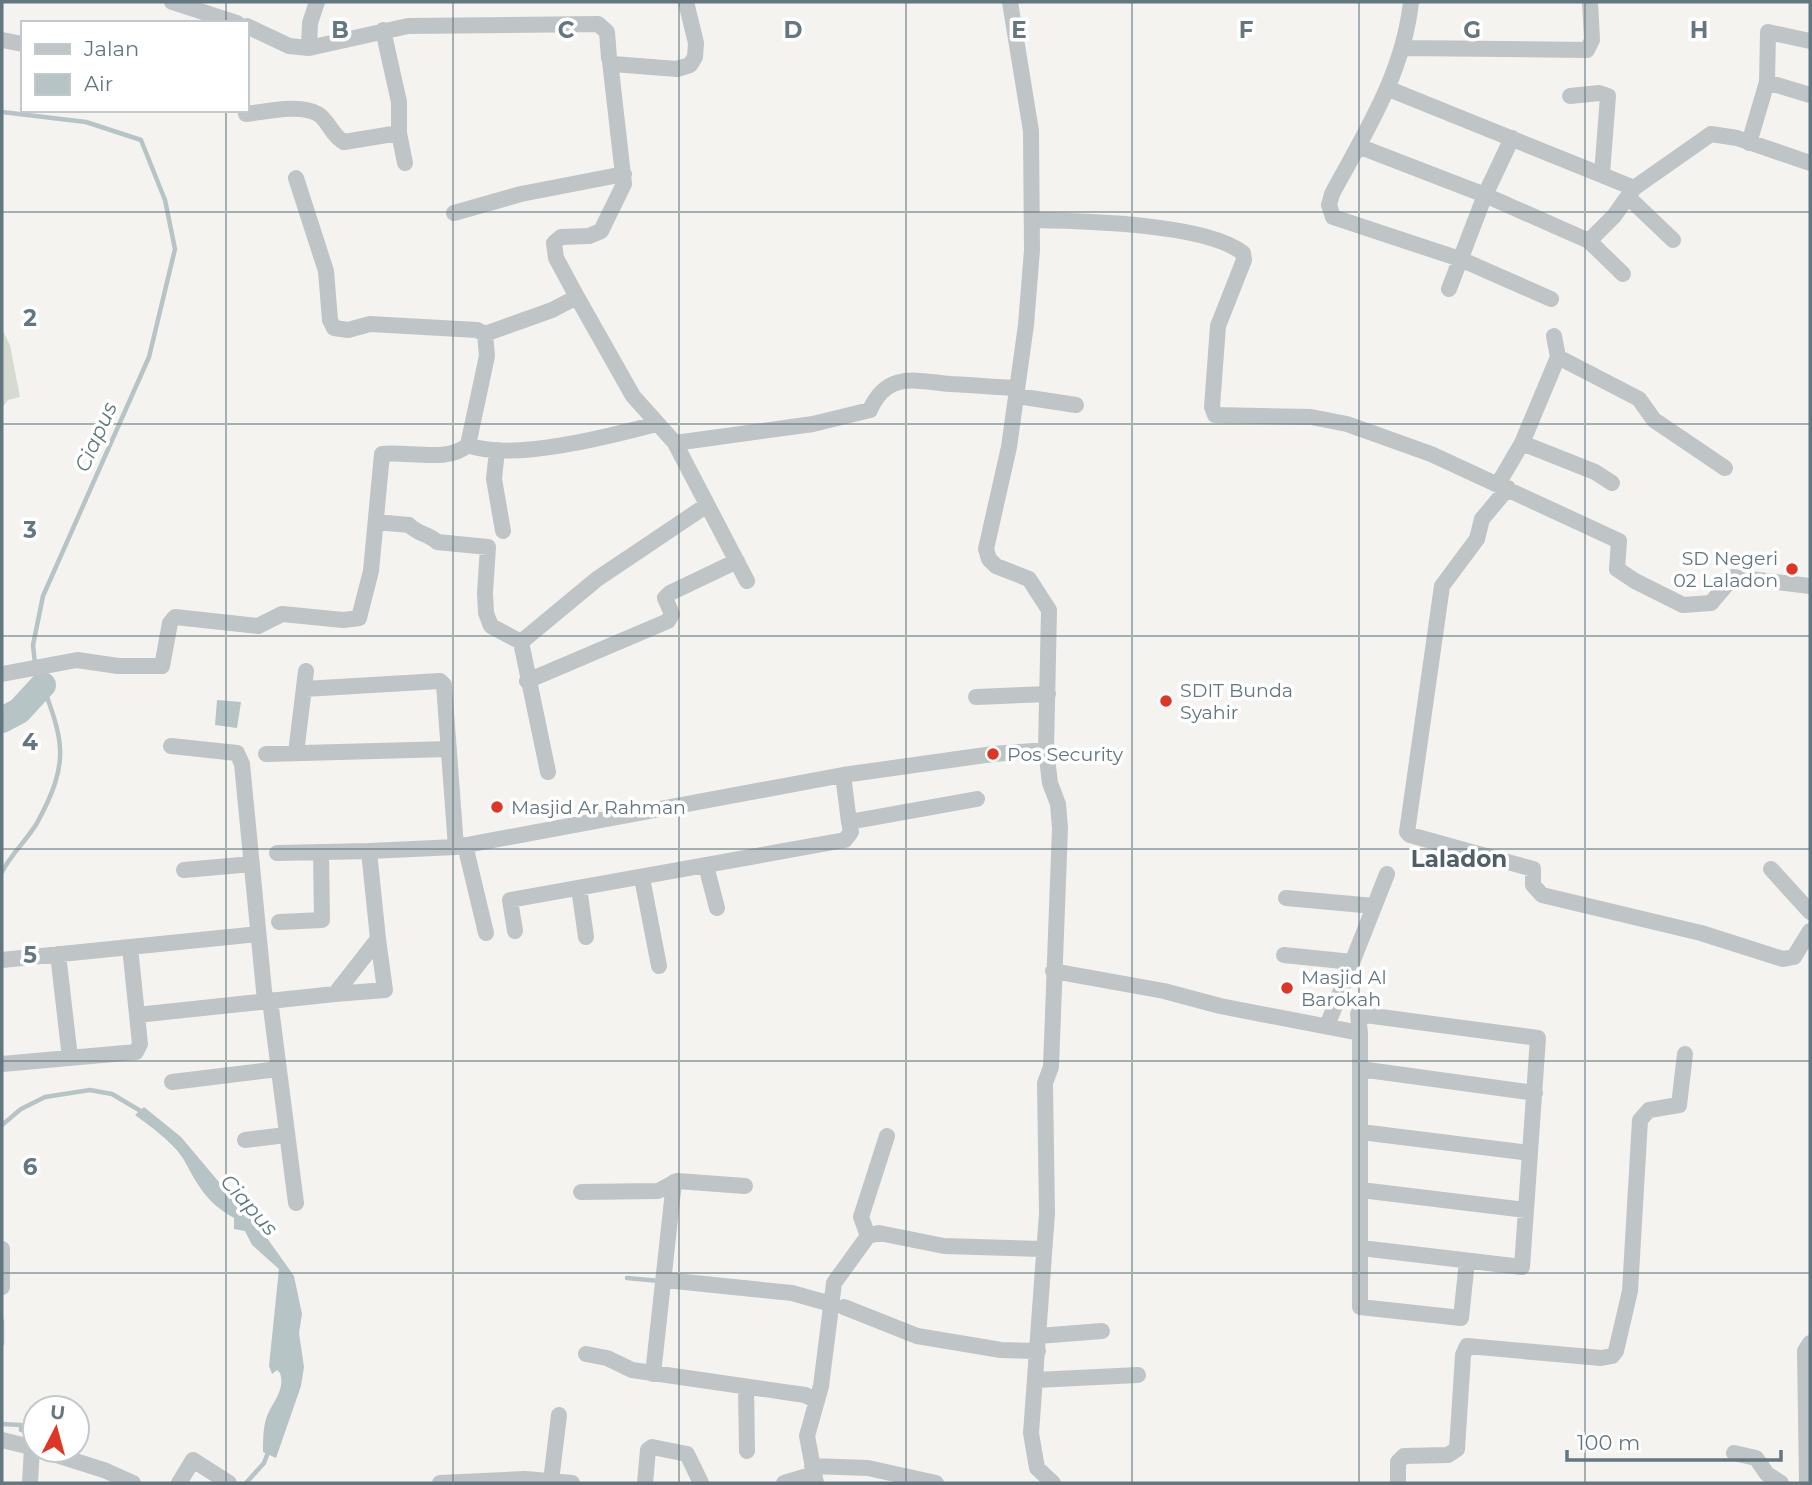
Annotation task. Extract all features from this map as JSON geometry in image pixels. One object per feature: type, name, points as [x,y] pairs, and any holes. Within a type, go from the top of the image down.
[{"type":"street","points":[[172,2],[231,21]]},
{"type":"street","points":[[309,48],[310,23],[317,2]]},
{"type":"street","points":[[610,61],[622,67],[677,69],[690,65],[695,57],[696,43],[686,2]]},
{"type":"street","points":[[1010,2],[1031,131],[1032,220],[1026,325],[1006,466],[992,512],[986,549],[989,559],[996,566],[1029,579],[1049,610],[1046,750],[1051,783],[1060,814],[1052,971],[1051,1068],[1045,1083],[1048,1186],[1037,1380],[1032,1406],[1032,1453],[1037,1468],[1053,1483]]},
{"type":"street","points":[[1411,2],[1404,48],[1389,89],[1332,194],[1329,205],[1333,217],[1460,258],[1551,299]]},
{"type":"street","points":[[1404,48],[1587,50],[1592,40],[1590,2]]},
{"type":"street","points":[[248,26],[289,46],[309,48],[383,30],[454,23],[597,24],[607,32],[624,184],[604,228],[589,236],[561,237],[554,243],[556,258],[633,396],[675,443],[747,581]]},
{"type":"street","points":[[383,30],[399,102],[399,133],[405,163]]},
{"type":"street","points":[[1749,143],[1767,82],[1768,32],[1810,41]]},
{"type":"street","points":[[2,40],[21,44]]},
{"type":"street","points":[[1767,82],[1810,95]]},
{"type":"street","points":[[1389,89],[1602,174],[1631,193],[1673,240]]},
{"type":"street","points":[[1570,96],[1599,93],[1608,96],[1602,174]]},
{"type":"street","points":[[246,114],[309,111],[319,115],[336,137],[344,142],[399,133]]},
{"type":"street","points":[[1589,241],[1631,193],[1711,134],[1810,163]]},
{"type":"street","points":[[1449,289],[1485,195],[1512,138]]},
{"type":"street","points":[[1358,146],[1485,195],[1589,241],[1623,275]]},
{"type":"street","points":[[454,213],[531,192],[624,174]]},
{"type":"street","points":[[296,178],[326,271],[330,320],[334,327],[348,330],[370,324],[477,330],[485,334],[577,298]]},
{"type":"street","points":[[1032,220],[1104,221],[1152,227],[1214,240],[1243,253],[1244,260],[1217,326],[1212,407],[1215,415],[1311,416],[1347,424],[1431,454],[1619,541],[1617,569],[1683,605],[1711,603],[1733,577],[1810,586]]},
{"type":"street","points":[[2,674],[25,672],[77,660],[118,666],[162,666],[170,622],[175,617],[258,626],[282,614],[343,620],[359,618],[371,570],[382,454],[446,454],[460,452],[468,445],[487,356],[485,334]]},
{"type":"street","points":[[1554,336],[1558,357],[1522,443],[1502,486],[1482,519],[1476,538],[1441,586],[1407,832],[1532,869],[1534,885],[1542,895],[1688,929],[1783,958],[1794,957],[1810,931]]},
{"type":"street","points":[[1558,357],[1639,399],[1654,420],[1725,468]]},
{"type":"street","points":[[675,443],[813,424],[870,410],[877,398],[892,384],[913,379],[1016,392],[1076,405]]},
{"type":"street","points":[[468,445],[497,450],[561,446],[656,424]]},
{"type":"street","points":[[1522,443],[1595,472],[1612,484]]},
{"type":"street","points":[[497,450],[494,479],[503,531]]},
{"type":"street","points":[[521,642],[597,579],[707,505]]},
{"type":"street","points":[[376,523],[409,525],[417,534],[433,537],[437,542],[488,547],[486,613],[491,626],[521,642]]},
{"type":"street","points":[[527,681],[668,621],[673,614],[665,598],[737,561]]},
{"type":"street","points":[[521,642],[548,772]]},
{"type":"street","points":[[296,753],[306,671]]},
{"type":"street","points":[[304,690],[440,681],[444,685],[461,846],[486,933]]},
{"type":"street","points":[[976,697],[1048,694]]},
{"type":"street","points":[[171,746],[237,753],[242,764],[258,934],[296,1203]]},
{"type":"street","points":[[266,754],[449,750]]},
{"type":"street","points":[[276,853],[461,846],[843,775],[992,754],[1046,750]]},
{"type":"street","points":[[515,930],[510,900],[845,840],[851,831],[843,775]]},
{"type":"street","points":[[849,822],[977,799]]},
{"type":"street","points":[[137,1015],[384,990],[369,851]]},
{"type":"street","points":[[279,922],[322,920],[321,852]]},
{"type":"street","points":[[184,870],[252,864]]},
{"type":"street","points":[[706,866],[717,908]]},
{"type":"street","points":[[1771,869],[1810,912]]},
{"type":"street","points":[[1327,1026],[1387,874]]},
{"type":"street","points":[[642,877],[659,966]]},
{"type":"street","points":[[579,888],[586,937]]},
{"type":"street","points":[[1286,898],[1374,906]]},
{"type":"street","points":[[2,960],[258,934]]},
{"type":"street","points":[[335,994],[378,939]]},
{"type":"street","points":[[2,1064],[136,1052],[140,1044],[130,947]]},
{"type":"street","points":[[58,954],[70,1058]]},
{"type":"street","points":[[1284,955],[1352,962]]},
{"type":"street","points":[[1052,971],[1360,1033]]},
{"type":"street","points":[[1334,1009],[1538,1038],[1522,1267],[1361,1248]]},
{"type":"street","points":[[1358,1014],[1361,1132],[1360,1307],[1461,1318],[1466,1261]]},
{"type":"street","points":[[1398,1483],[1398,1462],[1404,1456],[1448,1455],[1457,1449],[1463,1355],[1467,1346],[1601,1358],[1612,1356],[1616,1350],[1630,1291],[1640,1120],[1648,1110],[1679,1105],[1685,1054]]},
{"type":"street","points":[[172,1082],[278,1069]]},
{"type":"street","points":[[1360,1069],[1535,1093]]},
{"type":"street","points":[[1361,1132],[1530,1153]]},
{"type":"street","points":[[245,1140],[286,1135]]},
{"type":"street","points":[[868,1236],[861,1217],[887,1136]]},
{"type":"street","points":[[653,1374],[665,1280],[662,1269],[674,1182]]},
{"type":"street","points":[[580,1192],[658,1191],[674,1182],[745,1186]]},
{"type":"street","points":[[1361,1190],[1526,1210]]},
{"type":"street","points":[[814,1475],[807,1436],[838,1306],[836,1278],[855,1258],[868,1236],[879,1233],[944,1246],[1043,1249]]},
{"type":"street","points":[[2,1249],[2,1287]]},
{"type":"street","points":[[665,1280],[792,1293],[838,1306],[917,1336],[1001,1350],[1102,1331]]},
{"type":"street","points":[[1807,1483],[1805,1351],[1810,1343]]},
{"type":"street","points":[[586,1354],[607,1358],[626,1369],[805,1395],[817,1401]]},
{"type":"street","points":[[1037,1380],[1138,1375]]},
{"type":"street","points":[[746,1388],[747,1451]]},
{"type":"street","points":[[551,1480],[559,1415]]},
{"type":"street","points":[[2,1440],[21,1445]]},
{"type":"street","points":[[645,1483],[648,1450],[652,1447],[686,1453],[701,1483]]},
{"type":"street","points":[[1734,1453],[1756,1458],[1767,1474],[1781,1483]]},
{"type":"street","points":[[179,1483],[193,1460],[228,1483]]},
{"type":"street","points":[[30,1483],[33,1464]]},
{"type":"street","points":[[85,1464],[134,1483]]},
{"type":"street","points":[[784,1483],[814,1475],[868,1468],[936,1483]]},
{"type":"street","points":[[449,1483],[551,1480],[572,1483]]},
{"type":"shaded area","points":[[2,329],[10,345],[20,397],[8,400],[2,408]]},
{"type":"water","points":[[217,700],[241,702],[237,728],[215,725]]},
{"type":"water","points":[[144,1107],[181,1137],[240,1207],[245,1207],[260,1222],[265,1223],[269,1230],[267,1238],[294,1276],[302,1314],[299,1333],[304,1367],[301,1386],[276,1458],[263,1452],[263,1444],[266,1419],[281,1386],[280,1373],[277,1370],[272,1374],[269,1366],[279,1269],[252,1245],[245,1231],[234,1229],[234,1218],[204,1193],[175,1148],[135,1115]]},
{"type":"waterway","name":"Ciapus","points":[[2,112],[86,122],[141,140],[165,200],[175,249],[149,357],[43,596],[33,645],[35,664]]},
{"type":"waterway","name":"Ciapus","points":[[2,872],[37,823],[56,781],[60,748],[58,732],[38,672]]},
{"type":"waterway","points":[[2,720],[19,711],[43,685]]},
{"type":"waterway","name":"Ciapus","points":[[2,1125],[21,1109],[45,1097],[90,1090],[112,1094],[144,1113]]},
{"type":"waterway","points":[[627,1278],[660,1281]]},
{"type":"waterway","points":[[2,1321],[2,1344]]},
{"type":"waterway","points":[[2,1424],[21,1425]]},
{"type":"waterway","name":"Ciapus","points":[[246,1483],[264,1463],[269,1450]]},
{"type":"place","name":"SD Negeri 02 Laladon","points":[[1792,569]]},
{"type":"place","name":"SDIT Bunda Syahir","points":[[1166,701]]},
{"type":"place","name":"Pos Security","points":[[993,754]]},
{"type":"place","name":"Masjid Ar Rahman","points":[[497,807]]},
{"type":"place","name":"Masjid Al Barokah","points":[[1287,988]]},
{"type":"district","name":"Laladon","points":[[1459,859]]}]
